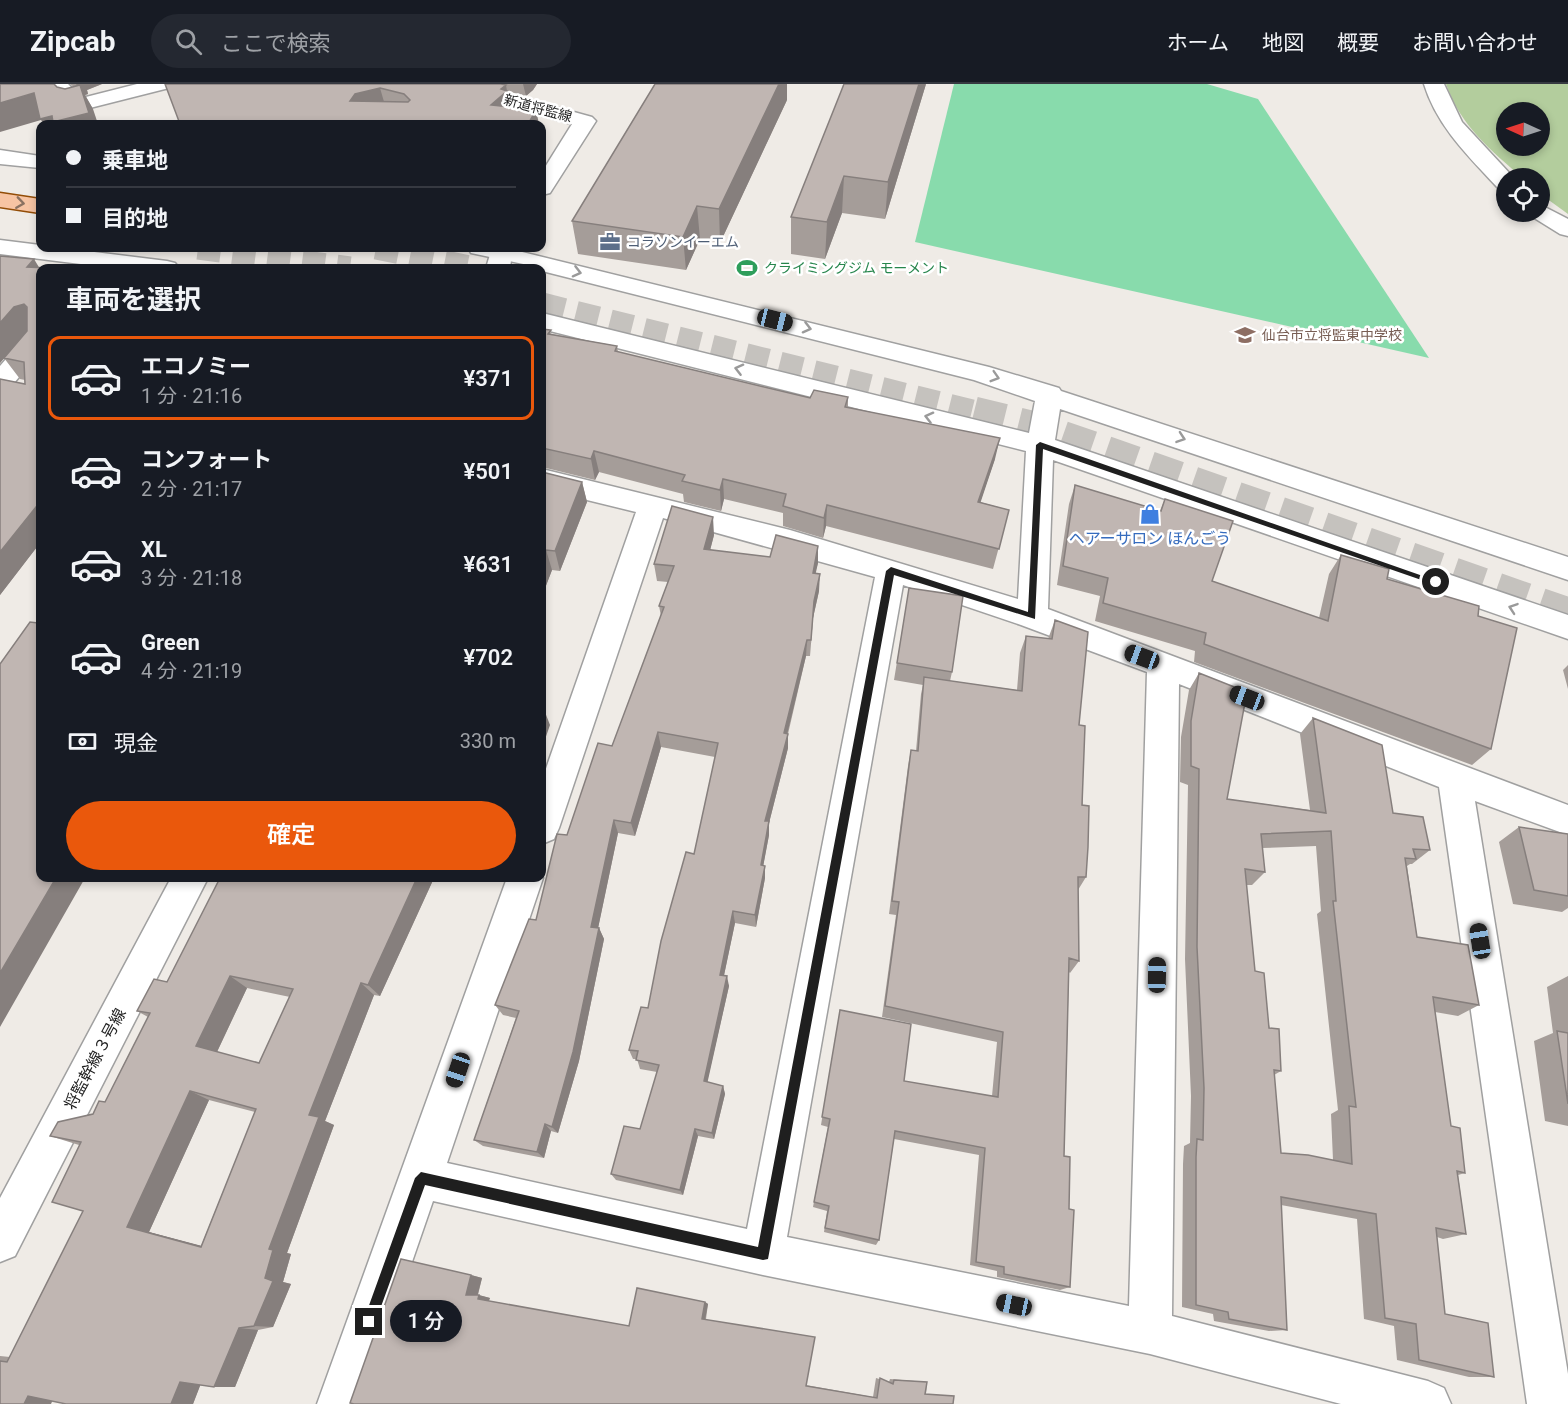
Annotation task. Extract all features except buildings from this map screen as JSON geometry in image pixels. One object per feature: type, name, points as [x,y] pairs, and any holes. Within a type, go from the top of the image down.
[{"type":"main road","points":[[0,200],[36,205]]},
{"type":"main road","points":[[0,220],[36,225]]},
{"type":"street","points":[[56,84],[78,105],[162,84]]},
{"type":"street","name":"新道将監線","points":[[450,84],[585,121],[546,182]]},
{"type":"street","points":[[1434,84],[1438,98],[1464,140],[1496,173]]},
{"type":"street","points":[[0,158],[36,162]]},
{"type":"street","points":[[1550,218],[1568,229]]},
{"type":"street","points":[[0,247],[36,251]]},
{"type":"street","points":[[44,252],[140,264]]},
{"type":"street","points":[[495,254],[537,264]]},
{"type":"street","points":[[546,266],[980,372],[1568,568]]},
{"type":"street","points":[[546,322],[1040,445],[1568,627]]},
{"type":"street","points":[[7,387],[36,342]]},
{"type":"street","points":[[1032,616],[1040,445],[1050,394]]},
{"type":"street","points":[[546,480],[653,505],[891,571],[1032,616],[1455,779],[1568,820]]},
{"type":"street","points":[[546,816],[653,505]]},
{"type":"street","points":[[763,1254],[891,571]]},
{"type":"street","points":[[1150,1332],[1163,666]]},
{"type":"street","points":[[1455,779],[1550,1404]]},
{"type":"street","name":"将監幹線３号線","points":[[0,1241],[188,882]]},
{"type":"street","points":[[340,1404],[524,882]]},
{"type":"street","points":[[421,1178],[763,1254],[1150,1332],[1428,1404]]},
{"type":"green space","points":[[954,84],[1207,84],[1258,99],[1429,358],[915,242]]},
{"type":"green space","points":[[1446,84],[1568,84],[1568,214],[1550,201],[1550,168],[1512,168],[1498,156],[1550,156],[1550,102],[1496,102],[1496,154],[1468,125]]},
{"type":"tunnel","points":[[228,252],[320,264]]},
{"type":"tunnel","points":[[396,252],[455,264]]},
{"type":"tunnel","points":[[546,305],[980,413]]},
{"type":"tunnel","points":[[974,412],[1039,428],[1568,613]]},
{"type":"place","name":"コラソンイーエム","points":[[610,242]]},
{"type":"place","name":"クライミングジム モーメント","points":[[747,268]]},
{"type":"place","name":"仙台市立将監東中学校","points":[[1245,335]]},
{"type":"place","name":"ヘアーサロン ほんごう","points":[[1150,514]]},
{"type":"route","points":[[369,1322],[421,1178],[763,1254],[891,571],[1032,616],[1040,445],[1436,582]]}]
